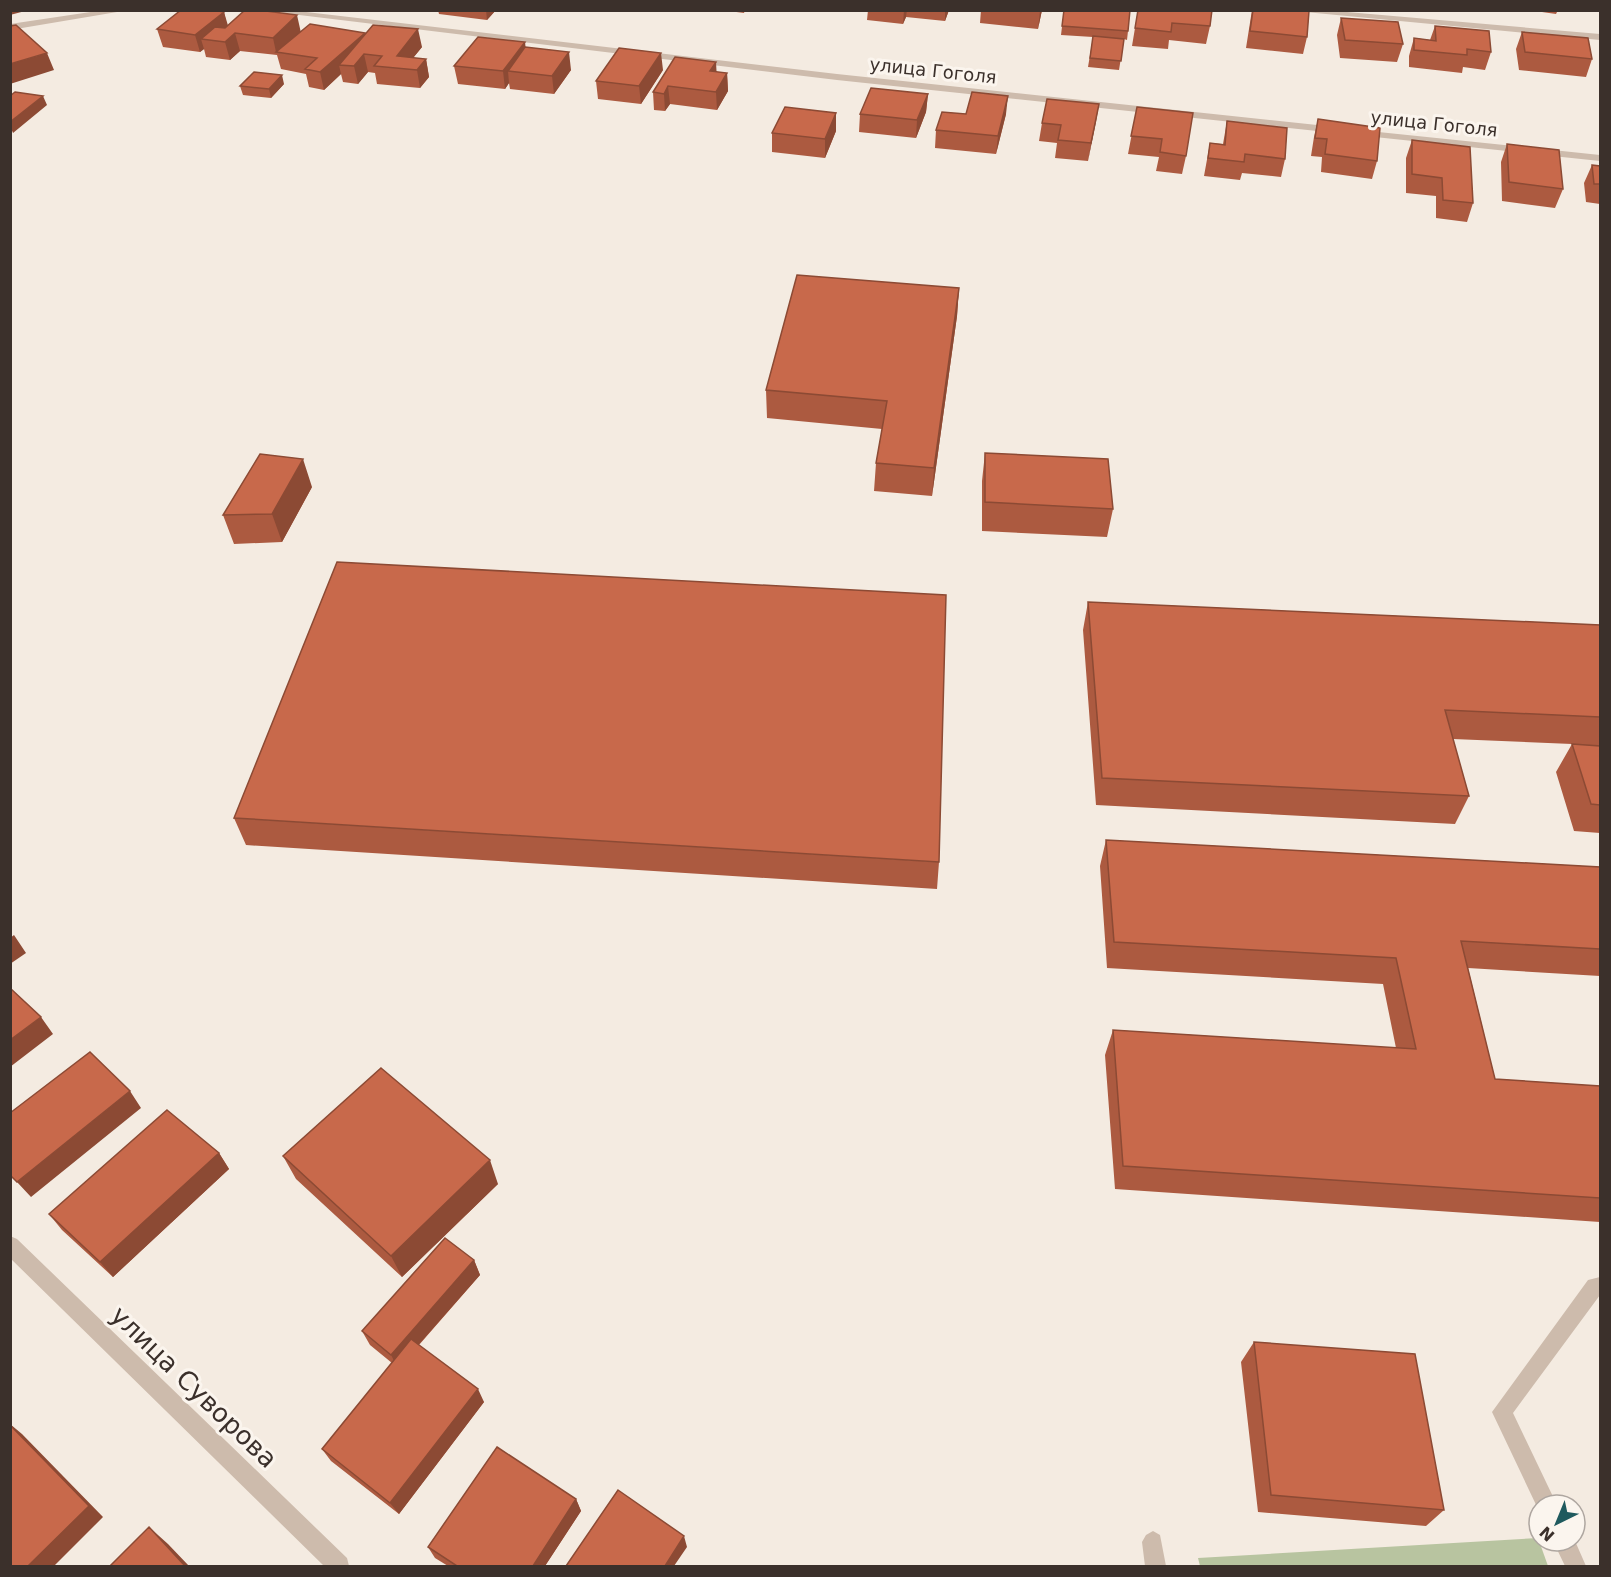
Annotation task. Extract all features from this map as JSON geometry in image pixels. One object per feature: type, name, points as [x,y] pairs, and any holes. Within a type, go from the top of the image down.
[{"type":"street","points":[[10,27],[125,10]]},
{"type":"street","name":"улица Гоголя","points":[[262,10],[849,78],[1600,158]]},
{"type":"street","points":[[1288,10],[1600,37]]},
{"type":"street","name":"улица Суворова","points":[[10,1245],[339,1566]]},
{"type":"street","points":[[1541,1493],[1502,1412],[1595,1287],[1600,1286]]},
{"type":"street","points":[[1153,1542],[1156,1566]]},
{"type":"green space","points":[[1527,1539],[1527,1553],[1543,1553],[1548,1566],[1200,1566],[1198,1558]]},
{"type":"building","points":[[181,10],[224,12],[195,35],[157,29]]},
{"type":"building","points":[[245,10],[297,15],[273,38],[235,33],[225,42],[201,39],[215,27],[225,28]]},
{"type":"building","points":[[1064,10],[1130,10],[1128,31],[1062,26]]},
{"type":"building","points":[[1138,10],[1212,10],[1210,26],[1172,23],[1171,32],[1135,28]]},
{"type":"building","points":[[1253,10],[1309,11],[1307,37],[1250,31]]},
{"type":"building","points":[[1341,18],[1398,22],[1403,44],[1345,40]]},
{"type":"building","points":[[310,24],[365,33],[320,72],[305,69],[317,58],[276,52]]},
{"type":"building","points":[[16,25],[47,53],[10,64],[10,26]]},
{"type":"building","points":[[373,25],[418,29],[397,56],[426,59],[417,70],[374,66],[382,56],[364,54],[354,66],[339,65]]},
{"type":"building","points":[[1435,26],[1489,31],[1491,52],[1467,49],[1467,55],[1414,50],[1414,38],[1436,41]]},
{"type":"building","points":[[1522,32],[1588,38],[1592,59],[1525,52]]},
{"type":"building","points":[[1093,36],[1124,39],[1121,61],[1090,58]]},
{"type":"building","points":[[478,37],[525,42],[503,71],[454,66]]},
{"type":"building","points":[[525,47],[569,52],[552,76],[508,71]]},
{"type":"building","points":[[619,48],[661,53],[639,86],[596,81]]},
{"type":"building","points":[[675,57],[716,62],[710,71],[727,73],[716,92],[668,86],[664,94],[653,92]]},
{"type":"building","points":[[254,72],[282,75],[269,89],[240,86]]},
{"type":"building","points":[[871,88],[928,94],[917,120],[860,114]]},
{"type":"building","points":[[15,92],[43,96],[10,122],[10,96]]},
{"type":"building","points":[[972,92],[1008,96],[998,136],[936,130],[942,112],[966,114]]},
{"type":"building","points":[[1047,99],[1099,104],[1091,143],[1058,140],[1061,125],[1042,123]]},
{"type":"building","points":[[785,107],[836,113],[825,139],[772,133]]},
{"type":"building","points":[[1137,107],[1193,113],[1186,156],[1160,152],[1162,139],[1131,136]]},
{"type":"building","points":[[1318,119],[1380,128],[1377,161],[1325,154],[1327,139],[1315,138]]},
{"type":"building","points":[[1227,121],[1287,128],[1285,159],[1245,154],[1244,162],[1208,158],[1210,143],[1225,145]]},
{"type":"building","points":[[1412,140],[1470,147],[1473,203],[1443,200],[1442,178],[1412,174]]},
{"type":"building","points":[[1507,144],[1559,150],[1563,189],[1509,182]]},
{"type":"building","points":[[1592,165],[1600,166],[1600,184],[1594,184]]},
{"type":"building","points":[[797,275],[959,288],[934,468],[876,463],[887,401],[766,390]]},
{"type":"building","points":[[985,453],[1108,459],[1113,509],[985,502]]},
{"type":"building","points":[[260,454],[303,459],[272,514],[223,515]]},
{"type":"building","points":[[337,562],[946,595],[939,862],[234,818]]},
{"type":"building","points":[[1088,602],[1600,625],[1600,717],[1445,710],[1469,796],[1102,778]]},
{"type":"building","points":[[1572,744],[1600,746],[1600,805],[1591,804]]},
{"type":"building","points":[[1106,840],[1600,867],[1600,949],[1461,941],[1495,1079],[1600,1086],[1600,1198],[1123,1166],[1113,1030],[1416,1049],[1396,958],[1114,942]]},
{"type":"building","points":[[10,988],[41,1017],[10,1040]]},
{"type":"building","points":[[90,1052],[130,1091],[17,1182],[10,1175],[10,1113]]},
{"type":"building","points":[[381,1068],[490,1160],[391,1256],[283,1156]]},
{"type":"building","points":[[167,1110],[219,1153],[100,1262],[49,1214]]},
{"type":"building","points":[[445,1238],[474,1260],[391,1355],[362,1331]]},
{"type":"building","points":[[411,1339],[478,1389],[390,1503],[322,1449]]},
{"type":"building","points":[[1254,1342],[1415,1354],[1444,1510],[1271,1495]]},
{"type":"building","points":[[10,1425],[89,1506],[28,1566],[10,1566]]},
{"type":"building","points":[[497,1447],[576,1499],[533,1566],[457,1566],[428,1547]]},
{"type":"building","points":[[618,1490],[684,1536],[665,1566],[566,1566]]},
{"type":"building","points":[[149,1527],[185,1566],[110,1566]]}]
